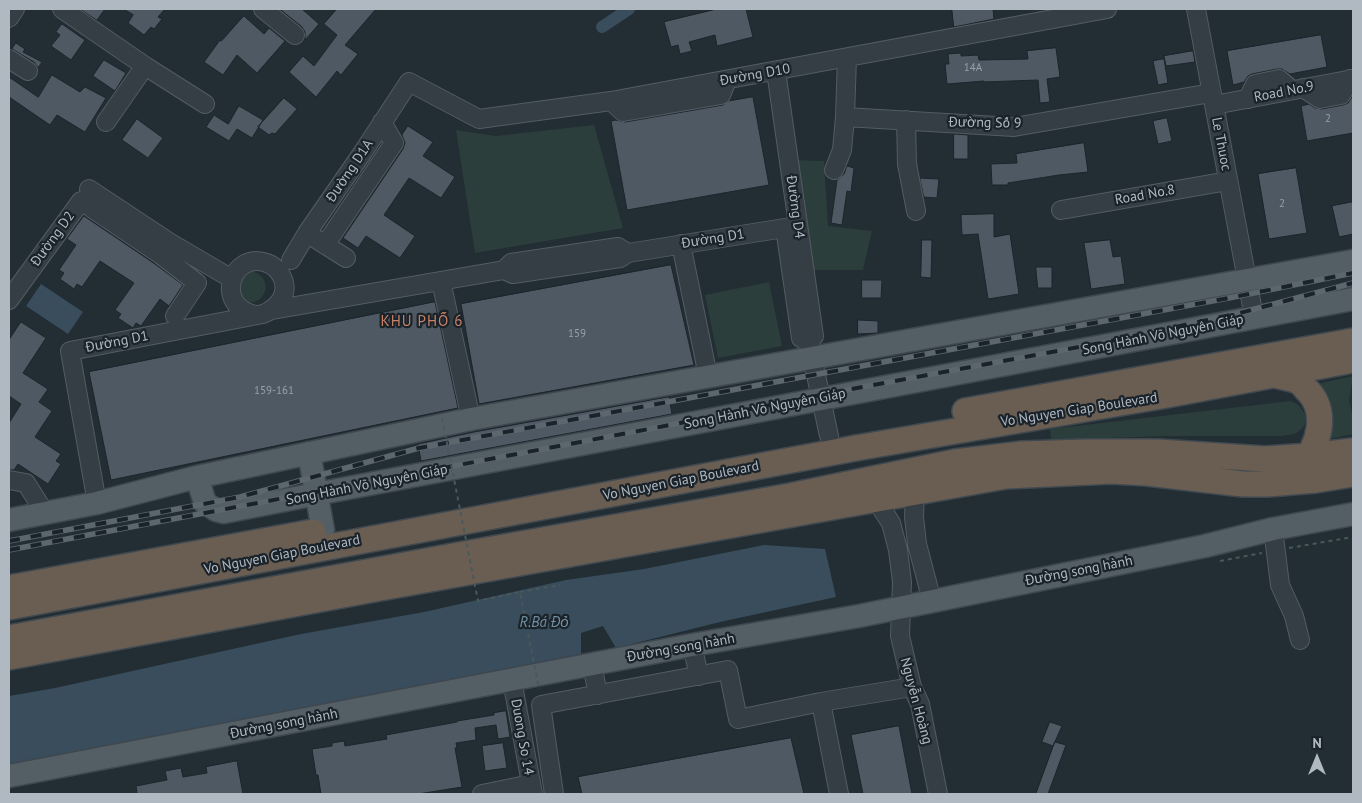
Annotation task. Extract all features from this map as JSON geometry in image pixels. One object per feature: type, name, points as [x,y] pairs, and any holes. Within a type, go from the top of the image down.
[{"type":"highway","name":"Vo Nguyen Giap Boulevard","points":[[9,588],[1353,341]]},
{"type":"highway","name":"Vo Nguyen Giap Boulevard","points":[[9,607],[856,448],[1168,395],[1353,360]]},
{"type":"highway","points":[[1235,362],[1298,381],[1311,393],[1320,410],[1318,429],[1310,456],[1290,476],[1268,484]]},
{"type":"highway","points":[[1265,459],[1304,442],[1318,429]]},
{"type":"highway","points":[[9,638],[459,554],[790,496],[955,462],[1022,454],[1086,452],[1158,452],[1265,459],[1353,451]]},
{"type":"highway","points":[[9,658],[390,586],[1006,476],[1112,470],[1147,472],[1243,484],[1268,484],[1316,480],[1353,474]]},
{"type":"main road","points":[[16,518],[98,503],[197,477],[471,418],[708,376],[811,350],[1247,280],[1353,261]]},
{"type":"main road","name":"Song Hành Võ Nguyên Giáp","points":[[197,477],[205,503],[216,510],[224,512],[1353,299]]},
{"type":"main road","points":[[309,453],[323,530]]},
{"type":"main road","name":"Đường song hành","points":[[9,776],[692,645],[901,608],[1204,546],[1273,529],[1353,514]]},
{"type":"street","points":[[9,18],[15,9]]},
{"type":"street","points":[[62,9],[145,66],[205,104]]},
{"type":"street","points":[[262,9],[295,35]]},
{"type":"street","name":"Đường D10","points":[[409,82],[479,119],[611,101],[1107,9]]},
{"type":"street","name":"Le Thuoc","points":[[1196,9],[1254,317]]},
{"type":"street","points":[[834,170],[842,150],[847,58]]},
{"type":"street","points":[[9,59],[28,71]]},
{"type":"street","points":[[106,122],[145,66]]},
{"type":"street","name":"Đường D4","points":[[776,71],[791,227],[802,304],[801,338],[811,350],[829,436]]},
{"type":"street","name":"Road No.9","points":[[1213,99],[1248,99],[1352,79]]},
{"type":"street","name":"Đường D1A","points":[[284,288],[291,260],[307,233],[409,82]]},
{"type":"street","name":"Đường Số 9","points":[[845,117],[1014,127],[1213,99]]},
{"type":"street","points":[[906,120],[907,164],[916,211]]},
{"type":"street","points":[[325,245],[394,143],[382,122]]},
{"type":"street","name":"Road No.8","points":[[1061,210],[1228,181]]},
{"type":"street","points":[[89,189],[121,219],[165,249],[232,279]]},
{"type":"street","name":"Đường D2","points":[[9,300],[81,200],[121,219]]},
{"type":"street","name":"Đường D1","points":[[98,503],[70,351],[264,312],[504,270],[511,263],[618,247],[628,252],[791,227]]},
{"type":"street","points":[[307,233],[346,258]]},
{"type":"street","points":[[681,244],[708,376]]},
{"type":"street","points":[[165,249],[197,283],[175,316]]},
{"type":"street","points":[[270,264],[280,274],[284,288],[283,297],[279,304],[264,312],[248,313],[240,309],[235,303],[230,287],[232,279],[241,267],[255,261],[270,264],[291,260]]},
{"type":"street","points":[[441,281],[471,418]]},
{"type":"street","points":[[17,482],[45,513]]},
{"type":"street","points":[[16,518],[17,482]]},
{"type":"street","points":[[915,493],[914,517],[917,544],[932,601]]},
{"type":"street","name":"Nguyễn Hoàng","points":[[876,500],[891,524],[897,544],[902,574],[900,636],[912,687],[920,704],[938,794]]},
{"type":"street","points":[[1273,529],[1280,585],[1294,616],[1300,640]]},
{"type":"street","points":[[692,645],[699,676]]},
{"type":"street","points":[[592,664],[598,695]]},
{"type":"street","points":[[554,794],[541,705],[728,670],[738,719],[821,702],[912,687]]},
{"type":"street","name":"Duong So 14","points":[[512,680],[532,789]]},
{"type":"street","points":[[821,702],[839,794]]},
{"type":"street","points":[[482,794],[532,789]]},
{"type":"path","points":[[442,418],[478,601],[560,585]]},
{"type":"path","points":[[520,592],[539,689]]},
{"type":"green space","points":[[594,125],[623,228],[475,253],[456,130],[496,136]]},
{"type":"green space","points":[[791,160],[824,161],[828,226],[872,231],[863,270],[807,270]]},
{"type":"green space","points":[[250,271],[263,278],[265,284],[263,296],[252,303],[243,302],[234,283]]},
{"type":"green space","points":[[769,282],[782,346],[718,358],[705,295]]},
{"type":"green space","points":[[1353,376],[1349,401],[1353,417],[1353,434],[1329,439],[1330,410],[1317,384]]},
{"type":"green space","points":[[1291,401],[1304,412],[1305,422],[1300,431],[1291,435],[1166,436],[1051,440],[1050,429]]},
{"type":"water","points":[[41,284],[83,312],[68,334],[26,306]]},
{"type":"water","name":"R.Bá Đỏ","points":[[764,545],[825,549],[836,597],[720,622],[616,648],[603,626],[581,633],[581,654],[9,765],[9,696],[55,688],[301,634],[424,612],[566,580],[644,569]]},
{"type":"building","points":[[80,9],[105,9],[97,20]]},
{"type":"building","points":[[124,9],[165,9],[158,17],[162,19],[154,29],[151,27],[144,35],[128,23],[133,15]]},
{"type":"building","points":[[280,9],[302,9],[319,24],[305,40],[305,32],[302,27]]},
{"type":"building","points":[[337,9],[376,9],[345,45],[358,54],[341,75],[337,71],[316,97],[289,72],[303,56],[314,66],[337,35],[324,24]]},
{"type":"building","points":[[717,9],[746,9],[753,37],[717,46],[715,35],[689,42],[692,51],[680,54],[678,45],[671,47],[664,22]]},
{"type":"building","points":[[952,9],[993,9],[994,19],[954,27]]},
{"type":"building","points":[[244,16],[264,34],[269,28],[285,41],[257,73],[237,55],[223,75],[204,62],[220,40]]},
{"type":"building","points":[[62,24],[85,40],[71,60],[51,46],[60,35],[56,32]]},
{"type":"building","points":[[1321,35],[1327,67],[1290,74],[1282,69],[1277,69],[1252,74],[1244,82],[1233,85],[1227,51]]},
{"type":"building","points":[[16,43],[25,49],[23,52],[42,62],[38,68],[34,62],[12,49]]},
{"type":"building","points":[[1056,48],[1060,77],[1047,79],[1050,102],[1040,103],[1038,80],[947,84],[945,64],[949,64],[948,54],[961,53],[961,56],[978,55],[979,60],[1028,59],[1027,51]]},
{"type":"building","points":[[1193,51],[1195,62],[1166,66],[1164,56]]},
{"type":"building","points":[[1164,59],[1168,83],[1158,85],[1153,61]]},
{"type":"building","points":[[104,60],[126,73],[115,91],[93,76]]},
{"type":"building","points":[[52,75],[80,92],[85,87],[106,98],[85,132],[57,115],[50,125],[9,97],[9,77],[38,97]]},
{"type":"building","points":[[753,97],[769,185],[627,210],[611,121],[625,122],[723,105],[729,101]]},
{"type":"building","points":[[1352,97],[1353,133],[1307,141],[1301,106],[1309,104],[1315,108],[1322,109],[1348,103]]},
{"type":"building","points":[[284,98],[297,109],[275,134],[269,135],[258,127]]},
{"type":"building","points":[[239,106],[263,120],[252,138],[237,129],[229,141],[206,127],[214,115],[228,124]]},
{"type":"building","points":[[1167,118],[1172,141],[1158,144],[1153,121]]},
{"type":"building","points":[[137,119],[163,138],[148,158],[122,140]]},
{"type":"building","points":[[408,126],[433,142],[423,156],[455,177],[441,198],[409,178],[384,215],[415,236],[400,258],[366,236],[358,248],[343,238],[403,149],[405,143],[402,135]]},
{"type":"building","points":[[954,134],[968,135],[968,159],[954,159]]},
{"type":"building","points":[[1084,143],[1088,172],[1008,183],[1008,185],[992,185],[991,164],[1017,163],[1016,154]]},
{"type":"building","points":[[847,166],[854,168],[851,192],[847,191],[842,225],[831,223],[837,180],[844,174]]},
{"type":"building","points":[[1296,168],[1307,233],[1269,239],[1258,174]]},
{"type":"building","points":[[920,178],[939,179],[937,198],[924,197]]},
{"type":"building","points":[[1353,202],[1353,234],[1339,237],[1332,206]]},
{"type":"building","points":[[994,214],[994,237],[1010,234],[1019,294],[988,299],[978,234],[962,235],[961,215]]},
{"type":"building","points":[[84,216],[183,285],[169,306],[160,299],[141,326],[136,323],[133,328],[118,318],[121,314],[115,310],[134,283],[100,261],[82,287],[77,284],[74,289],[60,279],[64,273],[59,270],[76,245],[67,239]]},
{"type":"building","points":[[922,240],[932,240],[931,278],[921,277]]},
{"type":"building","points":[[1110,240],[1113,257],[1121,256],[1125,284],[1091,289],[1084,243]]},
{"type":"building","points":[[671,265],[694,365],[479,404],[461,304]]},
{"type":"building","points":[[1036,267],[1052,267],[1052,288],[1038,288]]},
{"type":"building","points":[[862,280],[882,280],[881,298],[862,298]]},
{"type":"building","points":[[435,302],[458,408],[111,480],[89,372]]},
{"type":"building","points":[[858,320],[878,321],[878,333],[858,334]]},
{"type":"building","points":[[21,322],[46,338],[23,373],[48,389],[39,402],[52,411],[35,437],[61,454],[56,461],[61,464],[48,484],[18,464],[14,470],[9,470],[9,423],[21,404],[9,396],[9,340]]},
{"type":"building","points":[[669,397],[672,414],[421,461],[418,444]]},
{"type":"building","points":[[506,711],[510,737],[498,739],[496,725],[475,728],[476,740],[456,743],[457,748],[455,748],[462,787],[418,794],[321,794],[312,749],[332,746],[332,743],[344,741],[345,746],[387,739],[386,735],[494,715],[494,713]]},
{"type":"building","points":[[1050,722],[1062,726],[1053,746],[1042,742]]},
{"type":"building","points":[[899,726],[912,794],[863,794],[851,735]]},
{"type":"building","points":[[791,738],[804,794],[582,794],[578,777]]},
{"type":"building","points":[[1055,742],[1066,745],[1048,794],[1036,794]]},
{"type":"building","points":[[503,743],[507,768],[485,771],[482,746]]},
{"type":"building","points":[[237,761],[243,794],[137,794],[136,786],[167,780],[165,771],[181,768],[183,777],[207,773],[206,767]]},
{"type":"waterway","points":[[602,27],[629,9]]},
{"type":"railway","points":[[9,541],[240,497],[419,448],[1234,297],[1353,273]]},
{"type":"railway","points":[[9,550],[1101,343],[1240,313],[1353,283]]},
{"type":"district","name":"KHU PHỐ 6","points":[[422,322]]}]
